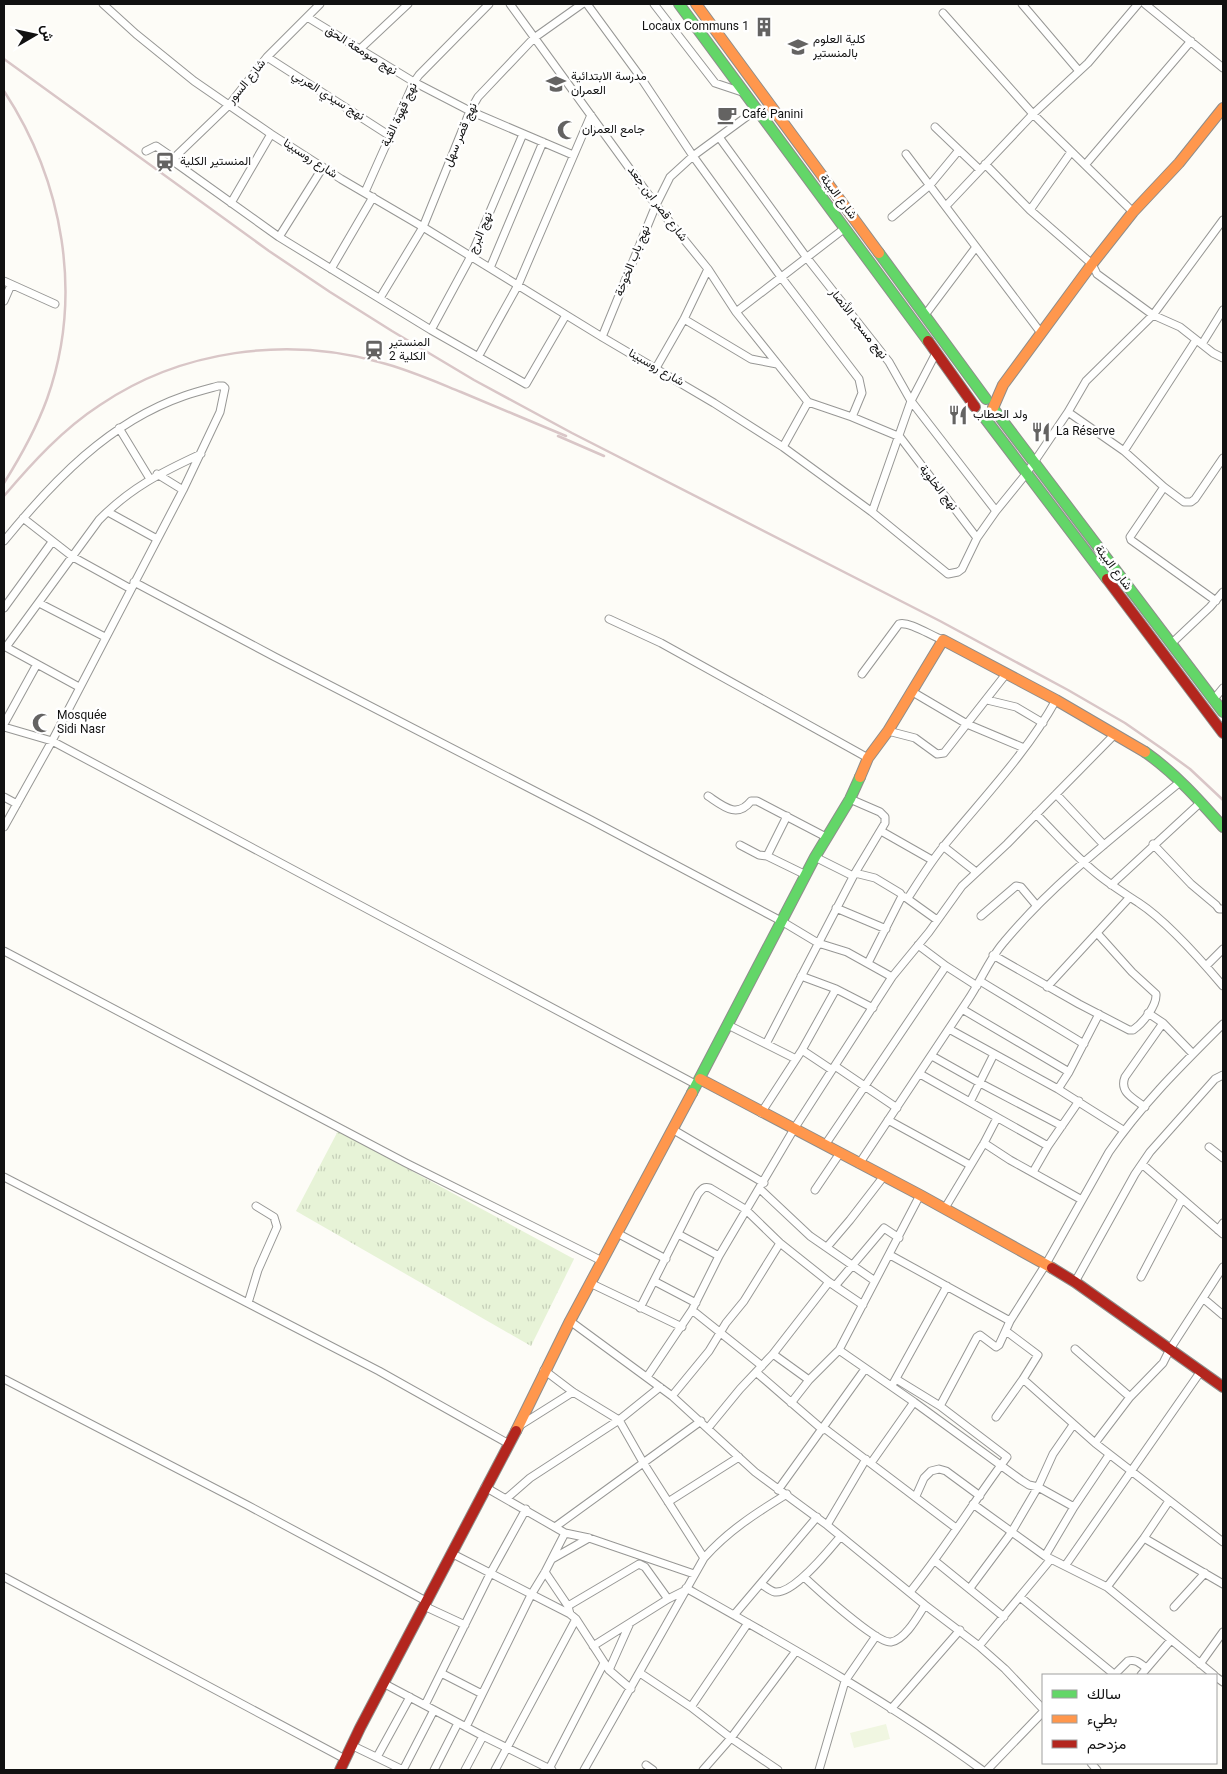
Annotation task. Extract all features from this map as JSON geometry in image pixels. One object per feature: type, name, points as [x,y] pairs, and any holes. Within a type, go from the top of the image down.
[{"type":"street","name":"شارع روسبينا","points":[[103,4],[136,34],[194,81],[271,134],[341,179],[656,368],[783,447],[872,512],[948,574],[962,569],[977,538],[1026,474],[1068,412],[1086,380],[1153,315],[1223,220]]},
{"type":"street","name":"شارع السور","points":[[175,159],[230,105],[267,57],[320,4]]},
{"type":"street","points":[[360,50],[408,4]]},
{"type":"street","name":"نهج قهوة القبة","points":[[365,192],[414,82],[489,4]]},
{"type":"street","name":"شارع قصر ابن جعد","points":[[510,4],[656,204],[708,269],[736,312],[808,402]]},
{"type":"street","name":"نهج قصر سهل","points":[[380,298],[423,227],[470,111],[478,97],[534,38],[582,4]]},
{"type":"street","points":[[587,4],[639,75],[693,156],[859,379],[862,393],[852,417]]},
{"type":"street","points":[[654,4],[715,83],[745,93]]},
{"type":"street","name":"شارع البيئة","points":[[679,4],[728,68],[936,353],[975,407],[976,413],[984,417],[1223,733]]},
{"type":"street","name":"شارع البيئة","points":[[696,4],[986,399],[991,402],[993,408],[1033,463],[1223,712]]},
{"type":"street","points":[[1022,4],[1080,71]]},
{"type":"street","points":[[946,206],[1032,114],[1088,63],[1138,4]]},
{"type":"street","points":[[1145,4],[1223,68]]},
{"type":"street","points":[[943,13],[1032,114],[1134,212]]},
{"type":"street","name":"نهج صومعة الحق","points":[[307,17],[414,82],[470,111],[573,155]]},
{"type":"street","points":[[1085,165],[1191,41]]},
{"type":"street","name":"نهج سيدي العربي","points":[[267,57],[390,136]]},
{"type":"street","points":[[757,109],[763,95]]},
{"type":"street","points":[[757,109],[772,106]]},
{"type":"street","points":[[984,417],[989,416],[1003,385],[1092,264],[1134,212],[1179,163],[1223,108]]},
{"type":"street","name":"نهج باب الخوخة","points":[[602,337],[656,204],[670,177],[693,156],[757,109]]},
{"type":"street","points":[[478,357],[518,285],[591,115]]},
{"type":"street","points":[[935,127],[980,170]]},
{"type":"street","points":[[231,203],[271,134]]},
{"type":"street","name":"نهج البرج","points":[[431,330],[471,256],[523,134]]},
{"type":"street","name":"نهج مسجد الأنصار","points":[[719,137],[807,258],[888,362],[911,401],[996,512]]},
{"type":"street","points":[[490,268],[543,142]]},
{"type":"street","points":[[146,152],[156,146],[175,159],[177,164],[279,237],[431,330],[526,384],[566,315]]},
{"type":"street","points":[[892,217],[930,186],[959,150]]},
{"type":"street","points":[[1030,210],[1071,152]]},
{"type":"street","points":[[906,154],[1041,333]]},
{"type":"street","points":[[986,164],[1030,210],[1092,264],[1097,274],[1153,315],[1180,327],[1223,358]]},
{"type":"street","points":[[279,237],[323,167]]},
{"type":"street","points":[[331,269],[373,197]]},
{"type":"street","points":[[736,312],[845,228]]},
{"type":"street","points":[[925,315],[976,247]]},
{"type":"street","points":[[656,368],[684,319],[708,269]]},
{"type":"street","points":[[4,281],[55,304]]},
{"type":"street","points":[[4,301],[11,285]]},
{"type":"street","points":[[1124,451],[1223,310]]},
{"type":"street","points":[[684,319],[750,359],[777,364]]},
{"type":"street","points":[[872,512],[900,437],[911,401],[936,353]]},
{"type":"street","points":[[975,407],[980,400],[986,399],[1003,385]]},
{"type":"street","points":[[4,541],[59,477],[119,428],[184,396],[223,386],[225,392],[220,412],[201,454],[52,742],[4,828]]},
{"type":"street","points":[[783,447],[808,402],[852,417],[900,437]]},
{"type":"street","points":[[1068,412],[1124,451],[1164,487],[1184,502],[1191,502],[1195,499],[1223,458]]},
{"type":"street","points":[[119,428],[150,479]]},
{"type":"street","name":"نهج الخلوية","points":[[900,437],[977,538]]},
{"type":"street","points":[[80,687],[5,646],[108,512],[158,474],[201,454]]},
{"type":"street","points":[[158,474],[183,490]]},
{"type":"street","points":[[1164,487],[1136,527],[1130,537],[1131,540],[1216,601]]},
{"type":"street","points":[[108,512],[157,538]]},
{"type":"street","points":[[23,518],[52,542],[73,556],[131,589]]},
{"type":"street","points":[[4,608],[52,542]]},
{"type":"street","points":[[134,582],[783,922],[818,943],[847,952],[892,976]]},
{"type":"street","points":[[1172,643],[1223,592]]},
{"type":"street","points":[[39,603],[105,637]]},
{"type":"street","points":[[609,619],[661,643],[868,758]]},
{"type":"street","points":[[862,674],[899,624],[908,624],[943,640],[1056,700],[1159,762],[1201,802],[1223,827]]},
{"type":"street","points":[[340,1770],[383,1683],[509,1444],[544,1370],[672,1129],[699,1082],[815,857],[850,799],[868,758],[888,731],[910,691],[943,640]]},
{"type":"street","points":[[38,664],[4,725],[52,742],[699,1082],[945,1208],[1075,1282],[1223,1387]]},
{"type":"street","points":[[888,731],[915,738],[937,754],[941,754],[987,700],[1006,674]]},
{"type":"street","points":[[1214,699],[1223,688]]},
{"type":"street","points":[[910,691],[966,724],[1024,748]]},
{"type":"street","points":[[987,700],[1016,707],[1043,722]]},
{"type":"street","points":[[868,963],[905,897],[943,846],[1024,748],[1056,700]]},
{"type":"street","points":[[647,1377],[682,1327],[719,1256],[746,1210],[794,1130],[892,976],[962,886],[1115,734]]},
{"type":"street","points":[[859,1164],[932,1056],[978,984],[993,955],[1003,942],[1037,906],[1084,863],[1180,782]]},
{"type":"street","points":[[1056,794],[1104,845]]},
{"type":"street","points":[[708,796],[733,810],[746,808],[751,801],[757,801],[826,837]]},
{"type":"street","points":[[4,797],[17,804]]},
{"type":"street","points":[[766,1044],[854,874],[885,823],[885,818],[880,812],[850,799]]},
{"type":"street","points":[[1111,885],[1201,802]]},
{"type":"street","points":[[1036,814],[1084,863],[1159,919],[1206,966],[1223,986]]},
{"type":"street","points":[[767,856],[787,816]]},
{"type":"street","points":[[881,830],[932,860]]},
{"type":"street","points":[[1154,844],[1190,884],[1219,909],[1223,909]]},
{"type":"street","points":[[740,845],[806,875]]},
{"type":"street","points":[[943,846],[976,872]]},
{"type":"street","points":[[815,857],[854,874],[875,878],[900,893],[937,920]]},
{"type":"street","points":[[981,916],[1016,886],[1021,887],[1037,906]]},
{"type":"street","points":[[1047,987],[1129,898]]},
{"type":"street","points":[[836,908],[886,929]]},
{"type":"street","points":[[993,955],[1047,987],[1129,1030],[1133,1030],[1148,1013],[1156,1000],[1156,994],[1132,972],[1097,933]]},
{"type":"street","points":[[918,945],[946,966],[1084,1044]]},
{"type":"street","points":[[1206,966],[1223,949]]},
{"type":"street","points":[[4,951],[406,1163],[602,1261]]},
{"type":"street","points":[[825,1145],[946,966]]},
{"type":"street","points":[[801,976],[836,989],[873,1008]]},
{"type":"street","points":[[761,1113],[802,1050],[836,989]]},
{"type":"street","points":[[962,1009],[1069,1072]]},
{"type":"street","points":[[1148,1013],[1163,1023],[1193,1054]]},
{"type":"street","points":[[1058,1089],[1099,1014]]},
{"type":"street","points":[[1144,1107],[1124,1090],[1122,1084],[1163,1023]]},
{"type":"street","points":[[940,1406],[977,1336],[980,1335],[996,1347],[999,1345],[1010,1321],[1046,1264],[1123,1130],[1223,1024]]},
{"type":"street","points":[[728,1025],[796,1059]]},
{"type":"street","points":[[949,1029],[1079,1101],[1123,1130]]},
{"type":"street","points":[[802,1050],[865,1086],[897,1108]]},
{"type":"street","points":[[970,1102],[994,1054]]},
{"type":"street","points":[[932,1056],[1062,1126]]},
{"type":"street","points":[[920,1074],[1048,1146]]},
{"type":"street","points":[[1075,1282],[1135,1174],[1150,1152],[1215,1079],[1223,1075]]},
{"type":"street","points":[[1033,1172],[1048,1146],[1079,1101]]},
{"type":"street","points":[[945,1208],[997,1118]]},
{"type":"street","points":[[888,1120],[970,1165]]},
{"type":"street","points":[[672,1129],[762,1186],[810,1236],[875,1281]]},
{"type":"street","points":[[984,1143],[1082,1200]]},
{"type":"street","points":[[1209,1147],[1223,1158]]},
{"type":"street","points":[[815,1190],[840,1153]]},
{"type":"street","points":[[1142,1164],[1220,1232],[1223,1222]]},
{"type":"street","points":[[826,1247],[850,1220],[884,1176]]},
{"type":"street","points":[[4,1177],[380,1371],[509,1444]]},
{"type":"street","points":[[640,1308],[698,1194],[706,1187],[746,1210],[780,1243],[832,1284],[863,1305]]},
{"type":"street","points":[[791,1403],[809,1380],[840,1350],[920,1195]]},
{"type":"street","points":[[1141,1276],[1182,1199]]},
{"type":"street","points":[[248,1303],[258,1270],[277,1227],[274,1217],[256,1206]]},
{"type":"street","points":[[708,1428],[832,1284],[852,1266],[884,1228],[899,1238]]},
{"type":"street","points":[[617,1233],[666,1259]]},
{"type":"street","points":[[678,1234],[719,1256]]},
{"type":"street","points":[[672,1396],[709,1351],[720,1331],[744,1301],[780,1243]]},
{"type":"street","points":[[890,1255],[1010,1321]]},
{"type":"street","points":[[1095,1444],[1130,1397],[1163,1363],[1223,1267]]},
{"type":"street","points":[[654,1281],[696,1303]]},
{"type":"street","points":[[590,1283],[682,1327]]},
{"type":"street","points":[[892,1386],[947,1286]]},
{"type":"street","points":[[1204,1299],[1223,1315]]},
{"type":"street","points":[[692,1310],[762,1366]]},
{"type":"street","points":[[570,1321],[672,1396],[755,1472],[817,1517],[925,1605],[980,1646],[1005,1669],[1042,1710]]},
{"type":"street","points":[[996,1416],[1038,1356],[1006,1331]]},
{"type":"street","points":[[1074,1349],[1130,1397]]},
{"type":"street","points":[[840,1350],[1000,1466],[1029,1485],[1038,1487],[1074,1507]]},
{"type":"street","points":[[772,1354],[809,1380]]},
{"type":"street","points":[[778,1490],[865,1369]]},
{"type":"street","points":[[544,1370],[572,1392],[619,1420],[644,1464],[704,1558]]},
{"type":"street","points":[[1065,1566],[1202,1371]]},
{"type":"street","points":[[756,1372],[823,1429],[916,1496],[956,1528]]},
{"type":"street","points":[[4,1379],[247,1505],[466,1625]]},
{"type":"street","points":[[896,1379],[940,1406],[1007,1457],[956,1528],[935,1561],[910,1592]]},
{"type":"street","points":[[1023,1379],[1095,1444],[1223,1542]]},
{"type":"street","points":[[507,1498],[530,1478],[619,1420],[660,1387]]},
{"type":"street","points":[[517,1428],[572,1392]]},
{"type":"street","points":[[827,1525],[868,1461],[914,1402]]},
{"type":"street","points":[[555,1526],[644,1464],[701,1421]]},
{"type":"street","points":[[970,1588],[1011,1533],[1038,1487],[1052,1454],[1073,1425]]},
{"type":"street","points":[[980,1646],[1020,1597],[1048,1558],[1074,1507],[1109,1455]]},
{"type":"street","points":[[668,1502],[739,1457]]},
{"type":"street","points":[[916,1496],[924,1478],[931,1471],[939,1468],[980,1496]]},
{"type":"street","points":[[485,1487],[565,1533],[589,1538],[643,1561],[694,1574]]},
{"type":"street","points":[[584,1770],[704,1558],[717,1543],[738,1525],[787,1494]]},
{"type":"street","points":[[1107,1588],[1169,1501]]},
{"type":"street","points":[[973,1504],[1048,1558],[1107,1588],[1212,1674]]},
{"type":"street","points":[[425,1705],[490,1574],[526,1509]]},
{"type":"street","points":[[734,1615],[817,1517]]},
{"type":"street","points":[[466,1727],[531,1595],[565,1533]]},
{"type":"street","points":[[761,1584],[776,1592],[804,1577],[840,1536]]},
{"type":"street","points":[[552,1559],[589,1538]]},
{"type":"street","points":[[1144,1538],[1223,1583]]},
{"type":"street","points":[[451,1553],[573,1617]]},
{"type":"street","points":[[643,1561],[668,1599]]},
{"type":"street","points":[[568,1606],[643,1561]]},
{"type":"street","points":[[935,1561],[1004,1617]]},
{"type":"street","points":[[545,1572],[609,1670],[631,1689]]},
{"type":"street","points":[[1174,1607],[1205,1573]]},
{"type":"street","points":[[4,1577],[345,1760]]},
{"type":"street","points":[[804,1577],[854,1620],[886,1642],[894,1641],[912,1625],[925,1605]]},
{"type":"street","points":[[593,1646],[685,1590]]},
{"type":"street","points":[[685,1590],[734,1615],[796,1651],[938,1738],[982,1770]]},
{"type":"street","points":[[1020,1597],[1114,1674]]},
{"type":"street","points":[[496,1770],[573,1617]]},
{"type":"street","points":[[609,1670],[630,1622]]},
{"type":"street","points":[[691,1707],[748,1623]]},
{"type":"street","points":[[891,1709],[960,1630]]},
{"type":"street","points":[[1200,1664],[1223,1632]]},
{"type":"street","points":[[819,1770],[845,1681],[876,1636]]},
{"type":"street","points":[[1142,1674],[1171,1640]]},
{"type":"street","points":[[703,1770],[731,1738],[796,1651]]},
{"type":"street","points":[[1116,1674],[1130,1660],[1136,1660],[1146,1668]]},
{"type":"street","points":[[383,1683],[506,1748],[551,1769],[604,1663]]},
{"type":"street","points":[[441,1673],[482,1694]]},
{"type":"street","points":[[640,1673],[691,1707],[770,1768],[778,1770]]},
{"type":"street","points":[[377,1757],[410,1697]]},
{"type":"street","points":[[352,1745],[403,1770],[434,1710]]},
{"type":"street","points":[[987,1770],[1042,1712]]},
{"type":"street","points":[[434,1770],[458,1723]]},
{"type":"street","points":[[465,1770],[483,1736]]},
{"type":"green space","points":[[338,1131],[574,1259],[531,1346],[296,1211]]},
{"type":"green space","points":[[886,1724],[890,1739],[854,1748],[850,1733]]},
{"type":"railway","points":[[4,59],[269,251],[392,331],[474,380],[572,433],[940,621],[1068,690],[1125,723],[1164,750],[1190,769],[1223,800]]},
{"type":"railway","points":[[4,91],[24,126],[41,162],[62,240],[65,280],[64,320],[58,360],[47,399],[28,442],[4,483]]},
{"type":"railway","points":[[4,496],[49,447],[86,414],[100,405],[131,386],[165,371],[199,360],[235,353],[271,350],[308,350],[344,354],[379,362],[431,380],[566,436]]},
{"type":"railway","points":[[558,436],[604,456]]},
{"type":"traffic: fast","points":[[679,4],[928,341]]},
{"type":"traffic: fast","points":[[879,253],[986,399]]},
{"type":"traffic: fast","points":[[993,408],[1223,712]]},
{"type":"traffic: fast","points":[[984,417],[1107,579]]},
{"type":"traffic: fast","points":[[1145,752],[1177,778],[1223,827]]},
{"type":"traffic: fast","points":[[692,1093],[815,857],[850,799],[860,777]]},
{"type":"traffic: slow","points":[[696,4],[879,253]]},
{"type":"traffic: slow","points":[[993,408],[1003,385],[1092,264],[1133,212],[1179,163],[1223,108]]},
{"type":"traffic: slow","points":[[860,777],[868,758],[888,731],[943,640],[1056,700],[1145,752]]},
{"type":"traffic: slow","points":[[700,1079],[920,1195],[1052,1268]]},
{"type":"traffic: slow","points":[[516,1431],[570,1321],[692,1093]]},
{"type":"traffic: jam","points":[[928,341],[975,407]]},
{"type":"traffic: jam","points":[[1107,579],[1223,733]]},
{"type":"traffic: jam","points":[[1052,1268],[1075,1282],[1223,1387]]},
{"type":"traffic: jam","points":[[340,1770],[360,1728],[516,1431]]},
{"type":"place","name":"Locaux Communs 1","points":[[764,27]]},
{"type":"place","name":"كلية العلوم بالمنستير","points":[[798,47]]},
{"type":"place","name":"مدرسة الابتدائية العمران","points":[[556,84]]},
{"type":"place","name":"Café Panini","points":[[727,115]]},
{"type":"place","name":"جامع العمران","points":[[567,130]]},
{"type":"place","name":"المنستير الكلية","points":[[165,162]]},
{"type":"place","name":"المنستير الكلية 2","points":[[374,350]]},
{"type":"place","name":"ولد الحطاب","points":[[958,415]]},
{"type":"place","name":"La Réserve","points":[[1041,432]]},
{"type":"place","name":"Mosquée Sidi Nasr","points":[[42,723]]}]
